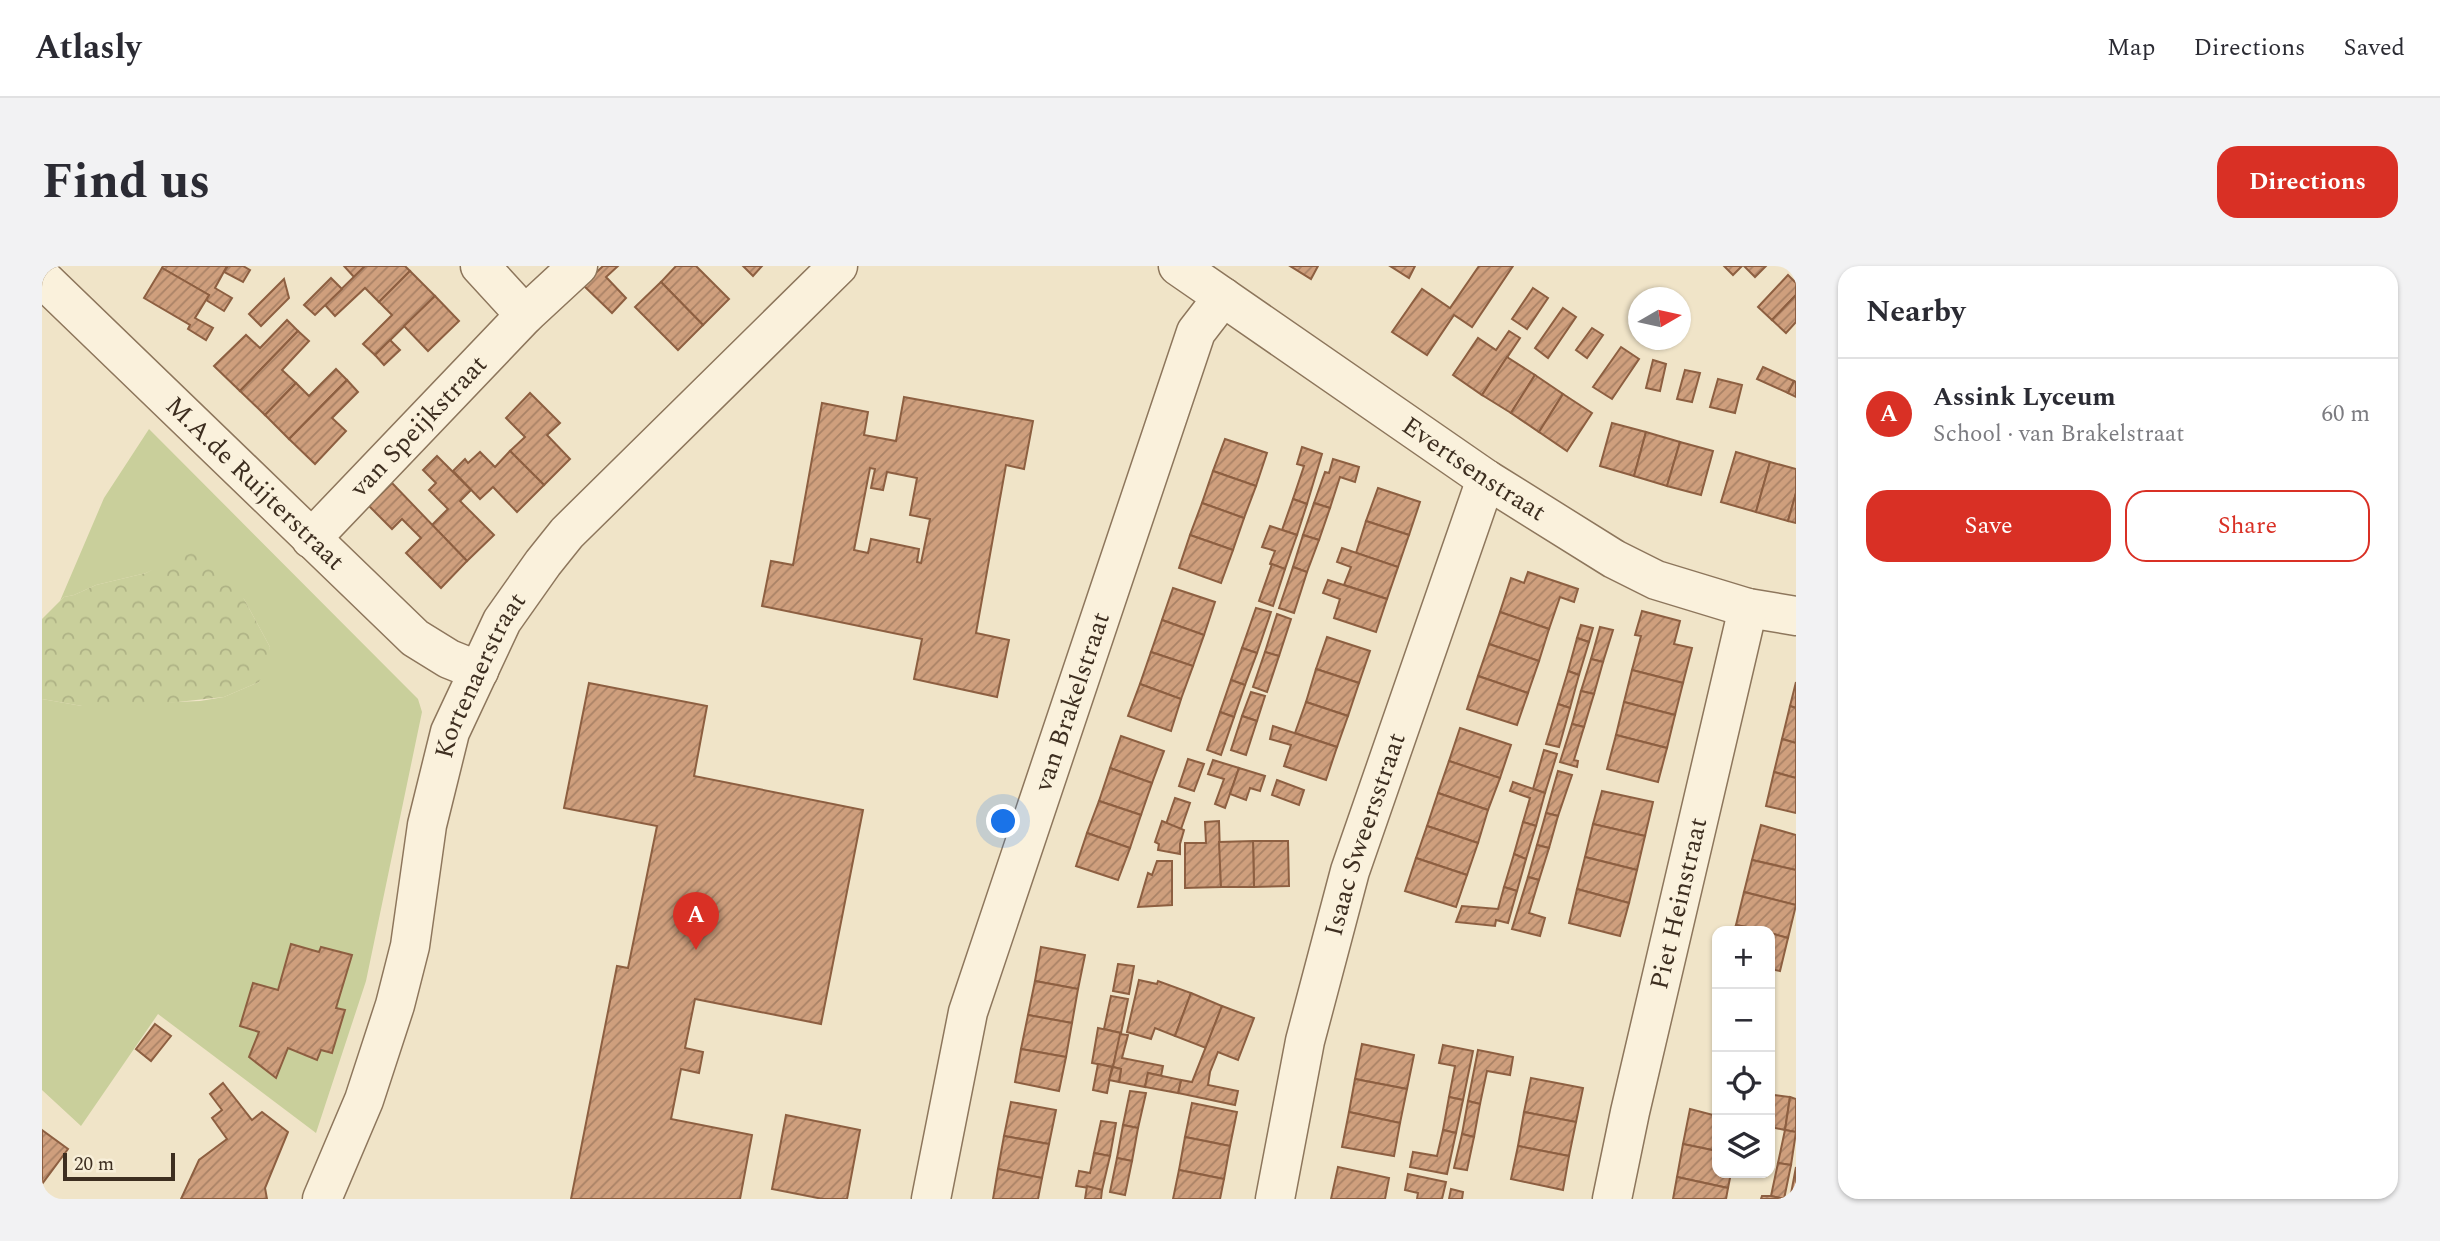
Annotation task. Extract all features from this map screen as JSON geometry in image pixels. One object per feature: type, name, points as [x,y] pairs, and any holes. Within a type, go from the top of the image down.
[{"type":"street","points":[[480,266],[526,315]]},
{"type":"street","name":"van Speijkstraat","points":[[311,539],[526,315],[579,266]]},
{"type":"street","name":"Kortenaerstraat","points":[[323,1199],[364,1100],[395,1005],[410,946],[427,825],[450,732],[502,621],[542,563],[567,533],[838,266]]},
{"type":"street","name":"Evertsenstraat","points":[[1178,266],[1486,479],[1614,559],[1656,580],[1748,608],[1796,616]]},
{"type":"street","name":"M.A.de Ruijterstraat","points":[[42,278],[415,638],[449,659],[478,671]]},
{"type":"street","name":"van Brakelstraat","points":[[931,1199],[968,1012],[1196,332],[1223,297]]},
{"type":"street","name":"Isaac Sweersstraat","points":[[1275,1199],[1306,1041],[1350,871],[1486,479]]},
{"type":"street","name":"Piet Heinstraat","points":[[1612,1199],[1629,1112],[1748,608]]},
{"type":"green space","points":[[149,429],[418,699],[422,712],[366,981],[316,1133],[158,1014],[81,1126],[42,1090],[42,699],[82,706],[200,701],[224,697],[259,682],[270,647],[244,599],[175,560],[146,573],[96,585],[60,601],[104,498]]},
{"type":"green space","points":[[192,553],[209,555],[244,599],[270,647],[267,666],[259,682],[224,697],[131,707],[82,706],[42,699],[42,619],[64,597],[96,585],[146,573]]},
{"type":"building","points":[[227,266],[215,288],[232,298],[224,311],[206,300],[209,295],[162,268]]},
{"type":"building","points":[[228,266],[243,266],[250,270],[243,282],[224,272]]},
{"type":"building","points":[[344,266],[365,266],[354,277]]},
{"type":"building","points":[[365,266],[405,266],[410,271],[379,302],[365,288],[335,316],[325,305]]},
{"type":"building","points":[[603,266],[618,266],[606,277],[626,298],[612,313],[583,285]]},
{"type":"building","points":[[676,266],[696,266],[729,299],[703,325],[661,282]]},
{"type":"building","points":[[743,266],[762,266],[753,276]]},
{"type":"building","points":[[1290,266],[1318,266],[1311,279]]},
{"type":"building","points":[[1390,266],[1415,266],[1409,278]]},
{"type":"building","points":[[1479,266],[1513,266],[1472,327],[1454,315],[1427,355],[1392,332],[1422,289],[1450,308]]},
{"type":"building","points":[[1724,266],[1742,266],[1733,275]]},
{"type":"building","points":[[1744,266],[1766,266],[1755,277]]},
{"type":"building","points":[[162,268],[209,295],[195,318],[213,328],[206,340],[188,329],[190,325],[144,298]]},
{"type":"building","points":[[410,271],[435,296],[375,355],[363,344],[392,315],[379,302]]},
{"type":"building","points":[[1788,275],[1796,283],[1796,295],[1772,320],[1758,307]]},
{"type":"building","points":[[331,278],[342,289],[315,315],[304,305]]},
{"type":"building","points":[[284,279],[289,298],[261,326],[249,314]]},
{"type":"building","points":[[661,282],[703,325],[678,350],[635,307]]},
{"type":"building","points":[[1533,288],[1548,298],[1527,329],[1512,319]]},
{"type":"building","points":[[1796,295],[1796,322],[1786,333],[1772,320]]},
{"type":"building","points":[[435,296],[459,321],[428,351],[404,326]]},
{"type":"building","points":[[1563,308],[1576,317],[1548,358],[1535,348]]},
{"type":"building","points":[[287,320],[298,331],[240,391],[214,366],[246,335],[260,348]]},
{"type":"building","points":[[1592,328],[1603,335],[1587,358],[1576,350]]},
{"type":"building","points":[[298,331],[309,341],[282,370],[296,383],[265,415],[240,391]]},
{"type":"building","points":[[1509,331],[1520,338],[1482,395],[1453,375],[1478,338],[1496,350]]},
{"type":"building","points":[[390,340],[400,350],[384,365],[375,355]]},
{"type":"building","points":[[1621,347],[1639,359],[1612,399],[1593,387]]},
{"type":"building","points":[[1507,357],[1535,375],[1511,413],[1482,395]]},
{"type":"building","points":[[1653,360],[1666,364],[1660,391],[1646,388]]},
{"type":"building","points":[[1763,367],[1794,381],[1788,393],[1757,379]]},
{"type":"building","points":[[336,369],[347,380],[289,439],[265,415],[296,383],[309,396]]},
{"type":"building","points":[[1685,370],[1700,373],[1692,402],[1677,399]]},
{"type":"building","points":[[1535,375],[1563,394],[1539,432],[1511,413]]},
{"type":"building","points":[[1718,379],[1742,385],[1735,413],[1710,407]]},
{"type":"building","points":[[347,380],[358,392],[332,418],[346,431],[315,464],[289,439]]},
{"type":"building","points":[[1794,381],[1796,382],[1796,397],[1788,393]]},
{"type":"building","points":[[530,393],[560,423],[547,435],[570,459],[544,485],[510,451],[525,437],[506,418]]},
{"type":"building","points":[[1563,394],[1592,413],[1567,451],[1539,432]]},
{"type":"building","points":[[904,397],[1033,421],[1024,469],[1006,465],[976,633],[1009,640],[997,697],[914,679],[922,639],[762,606],[771,561],[793,565],[822,403],[868,412],[864,435],[896,441]],"holes":[[[870,468],[875,469],[871,488],[883,490],[887,472],[917,478],[910,515],[930,519],[921,563],[917,562],[919,549],[871,539],[868,553],[854,550]]]},
{"type":"building","points":[[1612,423],[1646,432],[1634,476],[1600,466]]},
{"type":"building","points":[[1646,432],[1680,442],[1667,486],[1634,476]]},
{"type":"building","points":[[1225,439],[1267,453],[1256,486],[1213,471]]},
{"type":"building","points":[[1680,442],[1713,451],[1701,495],[1667,486]]},
{"type":"building","points":[[1302,447],[1322,454],[1307,504],[1293,499],[1304,466],[1297,464]]},
{"type":"building","points":[[510,451],[544,485],[517,512],[493,487],[480,499],[453,471],[465,459],[468,463],[480,452],[495,467]]},
{"type":"building","points":[[1736,452],[1770,462],[1756,512],[1721,502]]},
{"type":"building","points":[[437,456],[471,490],[460,501],[494,535],[467,561],[432,525],[448,509],[429,490],[436,483],[423,470]]},
{"type":"building","points":[[1333,459],[1359,467],[1355,482],[1340,477],[1330,508],[1314,503],[1325,472],[1329,473]]},
{"type":"building","points":[[1770,462],[1796,469],[1796,493],[1788,521],[1756,512]]},
{"type":"building","points":[[1213,471],[1256,486],[1244,518],[1202,503]]},
{"type":"building","points":[[392,483],[467,561],[441,588],[406,553],[421,538],[402,519],[392,529],[369,506]]},
{"type":"building","points":[[1378,488],[1420,502],[1409,535],[1366,521]]},
{"type":"building","points":[[1796,493],[1796,523],[1788,521]]},
{"type":"building","points":[[1293,499],[1307,504],[1297,535],[1282,530]]},
{"type":"building","points":[[1202,503],[1244,518],[1233,550],[1190,535]]},
{"type":"building","points":[[1314,503],[1330,508],[1319,540],[1303,535]]},
{"type":"building","points":[[1366,521],[1409,535],[1398,567],[1356,553]]},
{"type":"building","points":[[1270,526],[1297,535],[1285,569],[1270,564],[1275,551],[1262,547]]},
{"type":"building","points":[[1190,535],[1233,550],[1221,583],[1179,568]]},
{"type":"building","points":[[1303,535],[1319,540],[1307,572],[1293,567]]},
{"type":"building","points":[[1342,548],[1398,567],[1387,599],[1344,585],[1351,567],[1337,562]]},
{"type":"building","points":[[1272,564],[1285,569],[1273,606],[1259,601]]},
{"type":"building","points":[[1293,567],[1307,572],[1294,613],[1279,608]]},
{"type":"building","points":[[1528,572],[1578,589],[1574,602],[1560,597],[1549,629],[1500,612],[1511,578],[1524,583]]},
{"type":"building","points":[[1328,580],[1387,599],[1376,632],[1334,618],[1340,599],[1323,593]]},
{"type":"building","points":[[1173,588],[1215,602],[1204,635],[1162,620]]},
{"type":"building","points":[[1256,608],[1271,612],[1257,653],[1242,648]]},
{"type":"building","points":[[1642,611],[1680,621],[1674,644],[1692,648],[1683,683],[1632,670],[1641,636],[1635,635]]},
{"type":"building","points":[[1500,612],[1549,629],[1539,661],[1489,644]]},
{"type":"building","points":[[1277,614],[1291,619],[1279,656],[1265,652]]},
{"type":"building","points":[[1162,620],[1204,635],[1193,666],[1151,652]]},
{"type":"building","points":[[1581,625],[1593,628],[1589,642],[1577,638]]},
{"type":"building","points":[[1600,627],[1613,630],[1603,662],[1591,659]]},
{"type":"building","points":[[1327,637],[1370,651],[1359,683],[1316,669]]},
{"type":"building","points":[[1577,638],[1589,642],[1579,675],[1568,671]]},
{"type":"building","points":[[1489,644],[1539,661],[1528,693],[1478,676]]},
{"type":"building","points":[[1242,648],[1257,653],[1245,685],[1231,680]]},
{"type":"building","points":[[1151,652],[1193,666],[1181,699],[1140,684]]},
{"type":"building","points":[[1265,652],[1279,656],[1267,692],[1253,687]]},
{"type":"building","points":[[1591,659],[1603,662],[1594,694],[1581,691]]},
{"type":"building","points":[[1316,669],[1359,683],[1348,716],[1306,702]]},
{"type":"building","points":[[1632,670],[1683,683],[1675,715],[1624,702]]},
{"type":"building","points":[[1568,671],[1579,675],[1570,708],[1558,704]]},
{"type":"building","points":[[1478,676],[1528,693],[1517,725],[1467,709]]},
{"type":"building","points":[[1231,680],[1245,685],[1234,717],[1220,712]]},
{"type":"building","points":[[1796,682],[1796,708],[1790,706]]},
{"type":"building","points":[[589,683],[707,706],[694,776],[863,810],[821,1024],[695,999],[685,1048],[703,1052],[699,1073],[681,1069],[671,1119],[752,1135],[740,1199],[571,1199],[617,966],[628,968],[657,826],[564,808]]},
{"type":"building","points":[[1140,684],[1181,699],[1171,731],[1128,716]]},
{"type":"building","points":[[1581,691],[1594,694],[1584,727],[1572,724]]},
{"type":"building","points":[[1251,692],[1265,696],[1257,721],[1242,716]]},
{"type":"building","points":[[1306,702],[1348,716],[1337,747],[1295,733]]},
{"type":"building","points":[[1624,702],[1675,715],[1667,748],[1616,735]]},
{"type":"building","points":[[1558,704],[1570,708],[1559,747],[1546,744]]},
{"type":"building","points":[[1790,706],[1796,708],[1796,743],[1782,739]]},
{"type":"building","points":[[1220,712],[1234,717],[1221,755],[1207,750]]},
{"type":"building","points":[[1242,716],[1257,721],[1246,755],[1231,750]]},
{"type":"building","points":[[1572,724],[1584,727],[1574,760],[1578,761],[1577,767],[1560,762]]},
{"type":"building","points":[[1273,726],[1337,747],[1326,780],[1284,766],[1291,745],[1270,739]]},
{"type":"building","points":[[1460,728],[1511,745],[1500,778],[1449,761]]},
{"type":"building","points":[[1616,735],[1667,748],[1658,782],[1607,769]]},
{"type":"building","points":[[1121,736],[1164,751],[1152,783],[1110,768]]},
{"type":"building","points":[[1782,739],[1796,743],[1796,778],[1774,772]]},
{"type":"building","points":[[1544,750],[1557,754],[1545,793],[1533,789]]},
{"type":"building","points":[[1188,759],[1204,764],[1194,791],[1179,786]]},
{"type":"building","points":[[1213,760],[1239,768],[1225,808],[1215,804],[1224,779],[1208,774]]},
{"type":"building","points":[[1449,761],[1500,778],[1488,810],[1438,793]]},
{"type":"building","points":[[1110,768],[1152,783],[1141,815],[1099,801]]},
{"type":"building","points":[[1239,768],[1265,776],[1260,791],[1250,788],[1246,800],[1230,794]]},
{"type":"building","points":[[1558,771],[1572,775],[1558,816],[1546,813]]},
{"type":"building","points":[[1774,772],[1796,778],[1796,813],[1766,806]]},
{"type":"building","points":[[1277,780],[1304,790],[1299,805],[1272,795]]},
{"type":"building","points":[[1513,782],[1545,793],[1536,826],[1523,822],[1530,798],[1510,791]]},
{"type":"building","points":[[1602,791],[1653,802],[1645,836],[1593,824]]},
{"type":"building","points":[[1438,793],[1488,810],[1478,843],[1427,826]]},
{"type":"building","points":[[1175,798],[1190,803],[1181,829],[1166,824]]},
{"type":"building","points":[[1099,801],[1141,815],[1130,848],[1087,833]]},
{"type":"building","points":[[1546,813],[1558,816],[1549,848],[1537,845]]},
{"type":"building","points":[[1162,821],[1184,830],[1180,854],[1158,850],[1159,844],[1155,842]]},
{"type":"building","points":[[1219,821],[1221,887],[1185,888],[1185,843],[1206,843],[1205,822]]},
{"type":"building","points":[[1523,822],[1536,826],[1526,859],[1514,854]]},
{"type":"building","points":[[1593,824],[1645,836],[1637,870],[1585,857]]},
{"type":"building","points":[[1761,825],[1796,835],[1796,870],[1752,860]]},
{"type":"building","points":[[1427,826],[1478,843],[1467,875],[1416,858]]},
{"type":"building","points":[[1087,833],[1130,848],[1118,880],[1076,866]]},
{"type":"building","points":[[1253,841],[1288,841],[1289,886],[1254,887]]},
{"type":"building","points":[[1253,841],[1254,887],[1221,887],[1219,842]]},
{"type":"building","points":[[1537,845],[1549,848],[1539,880],[1528,877]]},
{"type":"building","points":[[1514,854],[1526,859],[1517,891],[1504,887]]},
{"type":"building","points":[[1585,857],[1637,870],[1629,903],[1577,889]]},
{"type":"building","points":[[1416,858],[1467,875],[1456,907],[1405,891]]},
{"type":"building","points":[[1752,860],[1796,870],[1796,905],[1744,892]]},
{"type":"building","points":[[1157,861],[1172,861],[1172,905],[1138,907],[1148,873],[1152,875]]},
{"type":"building","points":[[1528,877],[1539,880],[1529,913],[1545,918],[1540,936],[1512,929]]},
{"type":"building","points":[[1504,887],[1517,891],[1508,923],[1496,920],[1495,926],[1456,922],[1462,906],[1498,909]]},
{"type":"building","points":[[1577,889],[1629,903],[1620,936],[1569,923]]},
{"type":"building","points":[[1744,892],[1796,905],[1788,938],[1775,934],[1775,926],[1736,925]]},
{"type":"building","points":[[1775,934],[1788,938],[1780,971],[1775,970]]},
{"type":"building","points":[[291,944],[319,952],[321,947],[352,955],[336,1008],[345,1010],[332,1053],[321,1050],[317,1060],[288,1048],[276,1078],[249,1057],[259,1032],[240,1026],[253,983],[278,990]]},
{"type":"building","points":[[1041,947],[1085,955],[1078,989],[1035,981]]},
{"type":"building","points":[[1118,964],[1134,966],[1129,994],[1113,991]]},
{"type":"building","points":[[1139,980],[1157,984],[1158,981],[1191,993],[1175,1036],[1155,1028],[1151,1039],[1127,1032]]},
{"type":"building","points":[[1035,981],[1078,989],[1072,1023],[1028,1015]]},
{"type":"building","points":[[1191,993],[1222,1006],[1206,1048],[1175,1036]]},
{"type":"building","points":[[1111,996],[1128,999],[1121,1033],[1104,1029]]},
{"type":"building","points":[[1222,1006],[1254,1018],[1238,1060],[1218,1052],[1210,1072],[1208,1085],[1238,1091],[1235,1105],[1178,1093],[1181,1080],[1192,1082]]},
{"type":"building","points":[[1028,1015],[1072,1023],[1066,1057],[1021,1049]]},
{"type":"building","points":[[155,1024],[171,1036],[151,1061],[136,1049]]},
{"type":"building","points":[[1098,1028],[1121,1033],[1113,1067],[1092,1063]]},
{"type":"building","points":[[1120,1034],[1128,1035],[1122,1058],[1163,1066],[1161,1076],[1148,1073],[1145,1087],[1119,1082],[1121,1069],[1113,1067]]},
{"type":"building","points":[[1362,1044],[1414,1055],[1407,1089],[1355,1079]]},
{"type":"building","points":[[1443,1045],[1473,1051],[1463,1100],[1449,1097],[1455,1066],[1439,1063]]},
{"type":"building","points":[[1021,1049],[1066,1057],[1059,1091],[1015,1082]]},
{"type":"building","points":[[1478,1050],[1513,1057],[1510,1075],[1487,1071],[1480,1104],[1468,1101]]},
{"type":"building","points":[[1098,1064],[1112,1067],[1107,1093],[1093,1090]]},
{"type":"building","points":[[1113,1067],[1121,1069],[1119,1082],[1109,1080]]},
{"type":"building","points":[[1148,1073],[1181,1080],[1178,1093],[1145,1087]]},
{"type":"building","points":[[1531,1078],[1583,1088],[1576,1122],[1524,1112]]},
{"type":"building","points":[[1355,1079],[1407,1089],[1400,1123],[1349,1112]]},
{"type":"building","points":[[223,1083],[252,1120],[262,1112],[288,1132],[265,1188],[267,1199],[181,1199],[199,1160],[227,1139],[212,1118],[222,1110],[210,1094]]},
{"type":"building","points":[[1130,1091],[1146,1093],[1138,1128],[1123,1125]]},
{"type":"building","points":[[1775,1095],[1790,1097],[1785,1130],[1775,1128]]},
{"type":"building","points":[[1449,1097],[1463,1100],[1456,1133],[1443,1130]]},
{"type":"building","points":[[1790,1097],[1796,1099],[1796,1132],[1785,1130]]},
{"type":"building","points":[[1468,1101],[1480,1104],[1474,1137],[1462,1134]]},
{"type":"building","points":[[1011,1102],[1056,1110],[1049,1144],[1004,1136]]},
{"type":"building","points":[[1192,1103],[1237,1112],[1230,1146],[1185,1137]]},
{"type":"building","points":[[1690,1109],[1712,1115],[1712,1150],[1683,1144]]},
{"type":"building","points":[[1349,1112],[1400,1123],[1394,1156],[1342,1147]]},
{"type":"building","points":[[1524,1112],[1576,1122],[1569,1156],[1518,1146]]},
{"type":"building","points":[[786,1115],[860,1130],[847,1199],[823,1199],[772,1189]]},
{"type":"building","points":[[1101,1121],[1116,1123],[1110,1156],[1094,1153]]},
{"type":"building","points":[[1123,1125],[1138,1128],[1132,1161],[1117,1158]]},
{"type":"building","points":[[42,1130],[68,1149],[42,1184]]},
{"type":"building","points":[[1443,1130],[1456,1133],[1447,1174],[1410,1167],[1413,1152],[1437,1156]]},
{"type":"building","points":[[1785,1130],[1796,1132],[1791,1165],[1778,1163]]},
{"type":"building","points":[[1462,1134],[1474,1137],[1467,1170],[1454,1168]]},
{"type":"building","points":[[1004,1136],[1049,1144],[1042,1178],[998,1169]]},
{"type":"building","points":[[1185,1137],[1230,1146],[1224,1179],[1179,1170]]},
{"type":"building","points":[[1683,1144],[1712,1150],[1712,1178],[1730,1178],[1728,1188],[1677,1177]]},
{"type":"building","points":[[1518,1146],[1569,1156],[1563,1190],[1511,1179]]},
{"type":"building","points":[[1094,1153],[1110,1156],[1102,1190],[1076,1186],[1079,1171],[1090,1173]]},
{"type":"building","points":[[1117,1158],[1132,1161],[1125,1195],[1110,1192]]},
{"type":"building","points":[[1778,1163],[1791,1165],[1784,1199],[1771,1196]]},
{"type":"building","points":[[1338,1167],[1389,1178],[1385,1199],[1331,1199]]},
{"type":"building","points":[[1796,1167],[1796,1199],[1790,1199]]},
{"type":"building","points":[[998,1169],[1042,1178],[1038,1199],[993,1199]]},
{"type":"building","points":[[1179,1170],[1224,1179],[1220,1199],[1173,1199]]},
{"type":"building","points":[[1408,1174],[1446,1182],[1442,1199],[1417,1199],[1418,1193],[1405,1190]]},
{"type":"building","points":[[1677,1177],[1728,1188],[1726,1199],[1673,1199]]},
{"type":"building","points":[[1087,1186],[1102,1190],[1101,1199],[1085,1199]]},
{"type":"building","points":[[1451,1189],[1463,1192],[1462,1199],[1449,1199]]},
{"type":"building","points":[[1762,1196],[1771,1196],[1784,1199],[1761,1199]]},
{"type":"place","name":"Assink Lyceum","points":[[696,950]]}]
